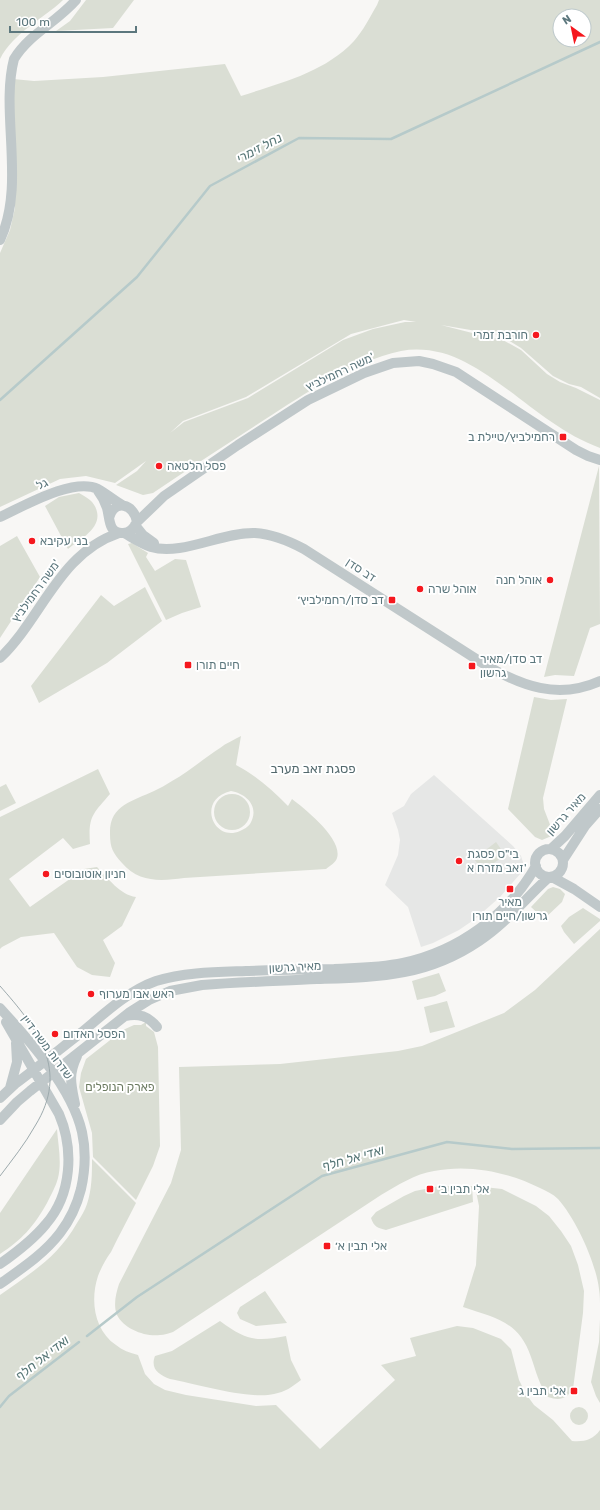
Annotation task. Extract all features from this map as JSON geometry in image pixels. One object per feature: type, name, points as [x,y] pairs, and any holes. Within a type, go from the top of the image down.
[{"type":"street","points":[[0,240],[5,223],[8,203],[2,114],[6,76],[23,47],[33,37],[61,15],[76,0]]},
{"type":"street","name":"משה רחמילביץ'","points":[[128,508],[152,503],[164,496],[238,445],[308,400],[370,370],[393,363],[406,361],[419,361],[433,364],[456,372],[576,450],[600,460]]},
{"type":"street","name":"גל","points":[[0,517],[61,490],[79,486],[97,489],[128,508]]},
{"type":"street","points":[[97,489],[103,498],[112,528],[121,533],[130,531],[136,524]]},
{"type":"street","name":"משה רחמילביץ'","points":[[136,524],[164,496]]},
{"type":"street","points":[[109,521],[115,508],[128,508],[136,515],[136,524],[143,536],[163,548]]},
{"type":"street","name":"משה רחמילביץ'","points":[[96,542],[109,521]]},
{"type":"street","name":"משה רחמילביץ'","points":[[0,658],[20,636],[65,571],[76,558],[96,542],[121,533]]},
{"type":"street","name":"דב סדן","points":[[121,533],[138,542],[153,547],[163,548],[188,547],[228,536],[255,533],[283,540],[304,549],[506,677],[535,687],[558,690],[581,688],[600,681]]},
{"type":"street","name":"מאיר גרשון","points":[[551,849],[565,836],[600,795]]},
{"type":"street","name":"מאיר גרשון","points":[[563,864],[582,831],[600,810]]},
{"type":"street","points":[[574,889],[567,880],[559,853],[551,849],[539,854],[536,861],[536,866],[540,874],[550,877],[574,889],[600,907]]},
{"type":"street","points":[[550,877],[559,874],[563,864]]},
{"type":"street","name":"מאיר גרשון","points":[[0,1098],[9,1089],[55,1054],[126,996],[146,985],[164,979],[193,974],[365,968],[402,963],[427,956],[474,933],[501,912],[522,888],[536,866]]},
{"type":"street","name":"מאיר גרשון","points":[[0,1120],[23,1096],[125,1016],[160,994],[187,987],[228,983],[366,978],[404,973],[430,966],[479,941],[507,919],[550,877]]},
{"type":"street","name":"שדרות משה דיין","points":[[0,1008],[36,1051],[40,1065]]},
{"type":"street","name":"שדרות משה דיין","points":[[0,1011],[15,1037],[40,1065],[53,1073],[72,1104],[79,1122],[84,1142],[84,1166],[79,1195],[72,1215],[60,1233],[43,1252],[0,1284]]},
{"type":"street","points":[[125,1016],[135,1015],[146,1017],[157,1027]]},
{"type":"street","points":[[9,1089],[17,1062],[15,1037]]},
{"type":"street","points":[[79,1053],[71,1070],[70,1080],[79,1122]]},
{"type":"street","points":[[55,1054],[53,1073],[55,1107]]},
{"type":"street","points":[[0,1264],[22,1248],[41,1230],[53,1215],[60,1200],[67,1177],[68,1144],[64,1125],[41,1082],[40,1065]]},
{"type":"shaded area","name":"בי\"ס פסגת זאב מזרח א'","points":[[434,775],[513,846],[521,856],[524,865],[521,873],[500,897],[475,919],[459,930],[433,943],[421,947],[408,907],[385,885],[398,855],[400,840],[392,813],[404,806],[411,794]]},
{"type":"green space","points":[[0,0],[63,0],[13,41],[0,59]]},
{"type":"green space","points":[[86,0],[134,0],[113,28],[56,31],[70,21]]},
{"type":"green space","points":[[379,0],[600,0],[600,398],[581,387],[569,384],[553,376],[521,348],[500,335],[441,325],[501,339],[521,350],[547,374],[560,382],[600,400],[600,448],[581,440],[564,430],[499,383],[465,362],[434,351],[409,350],[382,356],[364,363],[313,389],[153,493],[143,495],[116,485],[137,471],[146,461],[115,483],[86,476],[60,479],[0,507],[0,253],[10,230],[15,208],[13,79],[34,81],[103,77],[225,64],[241,96],[301,76],[315,69],[342,52],[354,41]],"holes":[[[404,320],[416,322],[405,322],[373,329],[343,340],[248,398],[184,422],[170,433],[183,421],[246,397],[351,334]]]},
{"type":"green space","points":[[599,466],[600,624],[590,628],[574,676],[555,675],[544,677]]},
{"type":"green space","points":[[79,493],[93,503],[97,512],[96,524],[88,534],[68,549],[45,506],[59,497]]},
{"type":"green space","points":[[17,536],[40,577],[0,638],[0,546]]},
{"type":"green space","points":[[132,543],[148,553],[146,557],[155,571],[175,559],[186,560],[201,607],[166,620],[128,544]]},
{"type":"green space","points":[[145,587],[162,621],[107,663],[39,703],[31,686],[101,595],[114,606]]},
{"type":"green space","points":[[534,697],[551,700],[567,699],[543,798],[544,809],[554,835],[542,840],[535,837],[508,809]]},
{"type":"green space","points":[[241,736],[236,765],[264,783],[288,806],[292,799],[322,825],[334,842],[337,850],[337,858],[333,864],[326,869],[167,880],[143,877],[129,870],[116,856],[111,843],[111,824],[118,810],[131,801],[165,785],[222,746]],"holes":[[[231,791],[247,798],[250,802],[254,812],[253,818],[249,825],[240,831],[230,833],[222,831],[216,826],[212,818],[211,810],[214,802],[220,796]]]},
{"type":"green space","points":[[98,769],[110,794],[99,806],[91,821],[90,844],[73,849],[63,838],[9,879],[30,907],[84,869],[97,867],[120,890],[130,896],[136,897],[122,926],[103,940],[115,963],[110,977],[92,975],[77,967],[54,933],[21,937],[0,949],[0,817]]},
{"type":"green space","points":[[6,784],[16,803],[0,811],[0,787]]},
{"type":"green space","points":[[236,794],[245,799],[249,805],[249,819],[245,825],[236,830],[228,830],[219,825],[215,819],[214,808],[219,799],[225,795]]},
{"type":"green space","points":[[496,842],[505,855],[483,871],[474,859]]},
{"type":"green space","points":[[553,887],[560,889],[565,894],[562,902],[544,919],[531,907],[548,889]]},
{"type":"green space","points":[[583,908],[600,919],[600,921],[574,944],[561,926],[569,917]]},
{"type":"green space","points":[[600,929],[600,1294],[594,1267],[584,1242],[572,1218],[558,1199],[545,1190],[528,1182],[488,1171],[461,1168],[427,1172],[413,1177],[394,1187],[173,1332],[162,1335],[148,1335],[130,1328],[120,1320],[115,1307],[119,1284],[171,1183],[181,1150],[179,1067],[280,1064],[398,1051],[422,1046],[504,1013],[535,990]]},
{"type":"green space","points":[[439,973],[446,991],[435,996],[417,1000],[412,981]]},
{"type":"green space","points":[[447,1001],[455,1027],[430,1033],[424,1007]]},
{"type":"green space","name":"פארק הנופלים","points":[[146,1022],[146,1026],[154,1032],[158,1047],[160,1146],[153,1166],[136,1200],[93,1157],[92,1133],[79,1087],[81,1073],[86,1059],[123,1030]]},
{"type":"green space","points":[[57,1129],[60,1166],[56,1184],[47,1203],[32,1226],[21,1238],[0,1254],[0,1213]]},
{"type":"green space","points":[[92,1159],[136,1203],[98,1276],[94,1295],[96,1314],[103,1331],[109,1339],[121,1348],[138,1355],[145,1374],[154,1384],[165,1390],[186,1395],[256,1406],[276,1405],[320,1449],[395,1380],[381,1365],[416,1356],[410,1338],[457,1326],[473,1328],[501,1339],[511,1349],[519,1380],[526,1394],[534,1405],[553,1420],[572,1441],[588,1440],[600,1430],[600,1510],[0,1510],[0,1295],[43,1264],[61,1246],[69,1235],[85,1209],[89,1198],[92,1176]]},
{"type":"green space","points":[[440,1186],[472,1186],[473,1202],[386,1230],[377,1227],[373,1223],[371,1218],[376,1212],[404,1196],[415,1191]]},
{"type":"green space","points":[[475,1186],[502,1189],[536,1206],[549,1216],[571,1246],[578,1265],[584,1291],[583,1313],[573,1389],[565,1397],[556,1399],[548,1397],[540,1383],[526,1345],[513,1328],[495,1318],[463,1307],[476,1265],[479,1206]]},
{"type":"green space","points":[[265,1291],[287,1323],[256,1326],[240,1319],[237,1313],[240,1307]]},
{"type":"green space","points":[[600,1319],[600,1403],[591,1382],[599,1342]]},
{"type":"green space","points":[[220,1321],[244,1336],[251,1338],[266,1339],[286,1336],[291,1360],[301,1380],[282,1392],[264,1395],[251,1395],[223,1391],[170,1379],[162,1376],[156,1371],[154,1365],[155,1356],[172,1351]]},
{"type":"green space","points":[[579,1407],[585,1410],[588,1416],[585,1422],[579,1425],[573,1422],[570,1416],[573,1410]]},
{"type":"waterway","name":"נחל זימרי","points":[[0,400],[137,277],[210,186],[299,138],[391,139],[600,42]]},
{"type":"waterway","name":"ואדי אל חלף","points":[[87,1336],[137,1297],[322,1176],[447,1142],[512,1149],[600,1148]]},
{"type":"waterway","name":"ואדי אל חלף","points":[[0,1407],[9,1396],[79,1342]]},
{"type":"tram line","points":[[0,986],[14,1002],[37,1034],[45,1051],[49,1068],[50,1087],[45,1106],[35,1126],[23,1146],[0,1176]]},
{"type":"place","name":"חורבת זמרי","points":[[536,335]]},
{"type":"place","name":"רחמילביץ/טיילת ב","points":[[563,437]]},
{"type":"place","name":"פסל הלטאה","points":[[159,466]]},
{"type":"place","name":"בני עקיבא","points":[[32,541]]},
{"type":"place","name":"אוהל חנה","points":[[550,580]]},
{"type":"place","name":"אוהל שרה","points":[[420,589]]},
{"type":"place","name":"דב סדן/רחמילביץ׳","points":[[392,600]]},
{"type":"place","name":"חיים תורן","points":[[188,665]]},
{"type":"place","name":"דב סדן/מאיר גרשון","points":[[472,666]]},
{"type":"place","name":"בי\"ס פסגת זאב מזרח א'","points":[[459,861]]},
{"type":"place","name":"חניון אוטובוסים","points":[[46,874]]},
{"type":"place","name":"מאיר גרשון/חיים תורן","points":[[510,889]]},
{"type":"place","name":"ראש אבו מערוף","points":[[91,994]]},
{"type":"place","name":"הפסל האדום","points":[[55,1034]]},
{"type":"place","name":"אלי תבין ב׳","points":[[430,1189]]},
{"type":"place","name":"אלי תבין א׳","points":[[327,1246]]},
{"type":"place","name":"אלי תבין ג","points":[[574,1391]]},
{"type":"district","name":"פסגת זאב מערב","points":[[313,768]]}]
